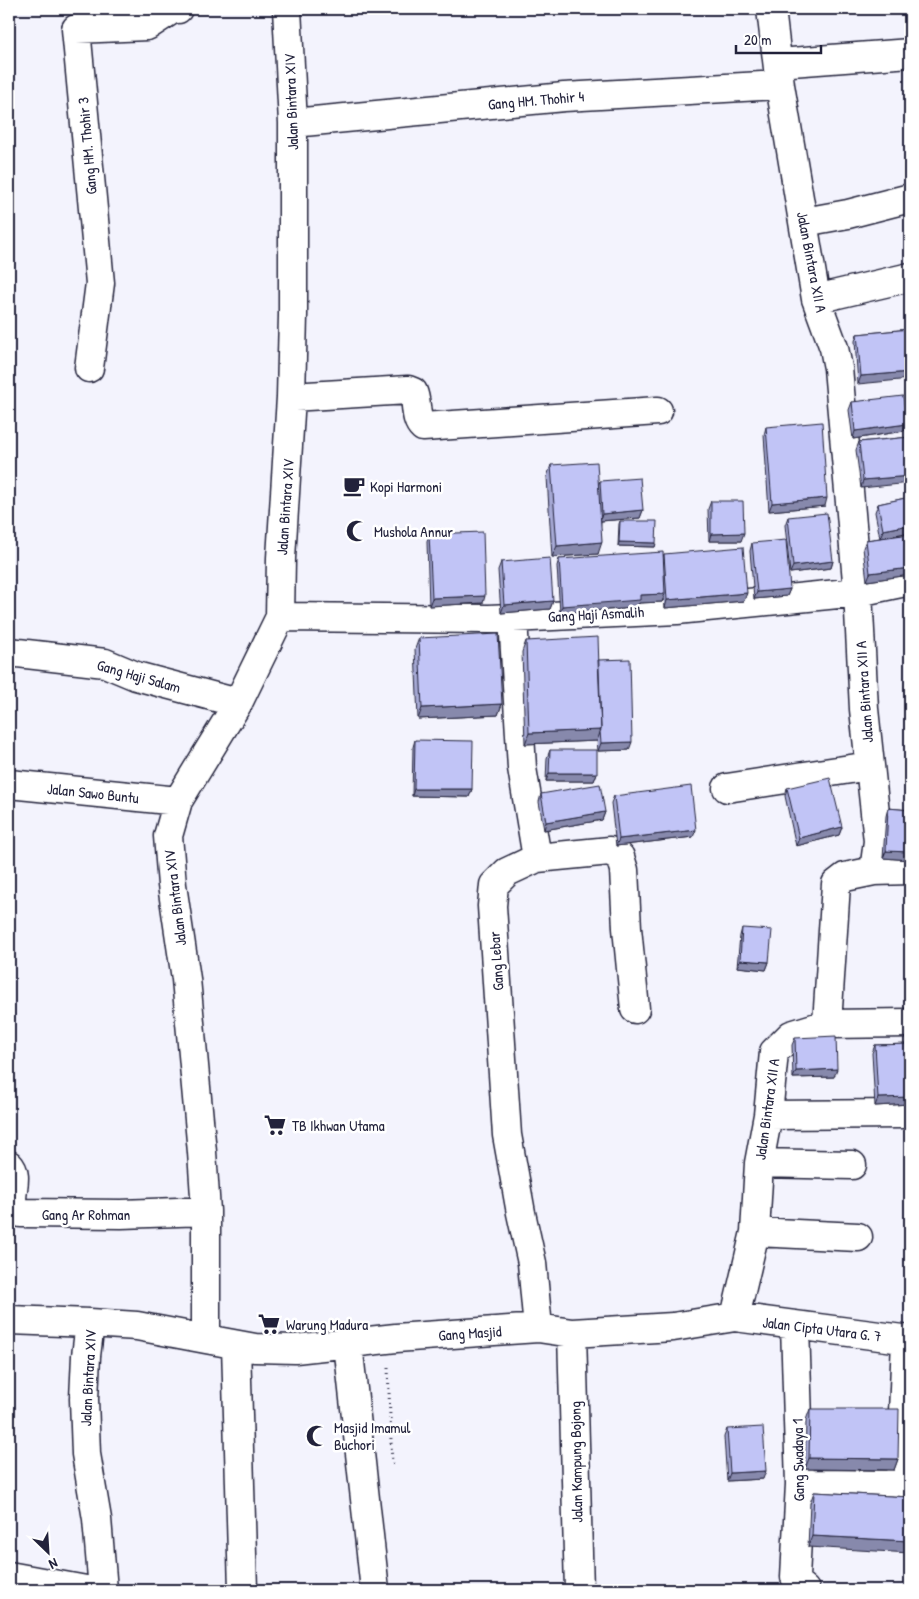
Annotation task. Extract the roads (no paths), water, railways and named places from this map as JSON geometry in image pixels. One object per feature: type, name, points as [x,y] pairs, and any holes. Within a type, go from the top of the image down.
[{"type":"street","name":"Gang HM. Thohir 3","points":[[89,368],[100,283],[76,29],[147,26],[173,9],[178,9]]},
{"type":"street","name":"Jalan Bintara XIV","points":[[103,1590],[96,1519],[86,1454],[84,1398],[90,1323],[138,1326],[206,1339],[206,1211],[197,1082],[186,978],[172,885],[168,836],[178,801],[238,703],[280,617],[281,558],[291,397],[294,237],[293,123],[287,9]]},
{"type":"street","name":"Jalan Bintara XII A","points":[[771,9],[779,74],[816,299],[834,348],[838,368],[858,592],[864,709],[878,841],[874,871]]},
{"type":"street","name":"Gang HM. Thohir 4","points":[[293,123],[779,74],[910,53]]},
{"type":"street","points":[[804,222],[848,214],[910,198]]},
{"type":"street","points":[[816,299],[910,277]]},
{"type":"street","points":[[291,397],[408,390],[413,392],[419,423],[423,427],[658,411]]},
{"type":"street","name":"Gang Haji Asmalih","points":[[280,617],[489,620],[677,610],[858,592],[910,581]]},
{"type":"street","points":[[513,618],[522,768],[538,858]]},
{"type":"street","name":"Gang Haji Salam","points":[[9,652],[105,663],[136,676],[238,703]]},
{"type":"street","points":[[727,788],[870,766]]},
{"type":"street","name":"Jalan Sawo Buntu","points":[[9,784],[178,801]]},
{"type":"street","name":"Gang Lebar","points":[[538,1328],[531,1256],[507,1135],[492,906],[494,885],[507,872],[538,858],[610,851],[620,857],[624,870],[626,928],[635,1009]]},
{"type":"street","points":[[827,1024],[836,884],[845,877],[874,871],[910,870]]},
{"type":"street","name":"Jalan Bintara XII A","points":[[735,1317],[755,1232],[759,1163],[768,1115],[774,1052],[791,1035],[827,1024],[910,1023]]},
{"type":"street","points":[[768,1115],[906,1114]]},
{"type":"street","points":[[759,1163],[852,1165]]},
{"type":"street","name":"Gang Ar Rohman","points":[[9,1165],[14,1176],[12,1203],[14,1208],[21,1213],[122,1214],[206,1211]]},
{"type":"street","points":[[755,1232],[858,1237]]},
{"type":"street","name":"Gang Masjid","points":[[206,1339],[236,1345],[295,1349],[396,1338],[538,1328],[572,1333],[673,1327],[735,1317]]},
{"type":"street","name":"Jalan Cipta Utara G. 7","points":[[735,1317],[908,1340]]},
{"type":"street","points":[[9,1320],[90,1323]]},
{"type":"street","name":"Gang Swadaya 1","points":[[795,1326],[800,1484],[795,1577],[798,1584],[805,1590]]},
{"type":"street","name":"Jalan Kampung Bojong","points":[[572,1333],[579,1590]]},
{"type":"street","points":[[812,1484],[905,1485],[908,1340]]},
{"type":"street","points":[[348,1344],[375,1590]]},
{"type":"street","points":[[236,1345],[242,1590]]},
{"type":"street","points":[[9,1576],[86,1590]]},
{"type":"place","name":"Kopi Harmoni","points":[[354,486]]},
{"type":"place","name":"Mushola Annur","points":[[357,531]]},
{"type":"place","name":"TB Ikhwan Utama","points":[[275,1125]]},
{"type":"place","name":"Warung Madura","points":[[269,1324]]},
{"type":"place","name":"Masjid Imamul Buchori","points":[[317,1436]]}]
